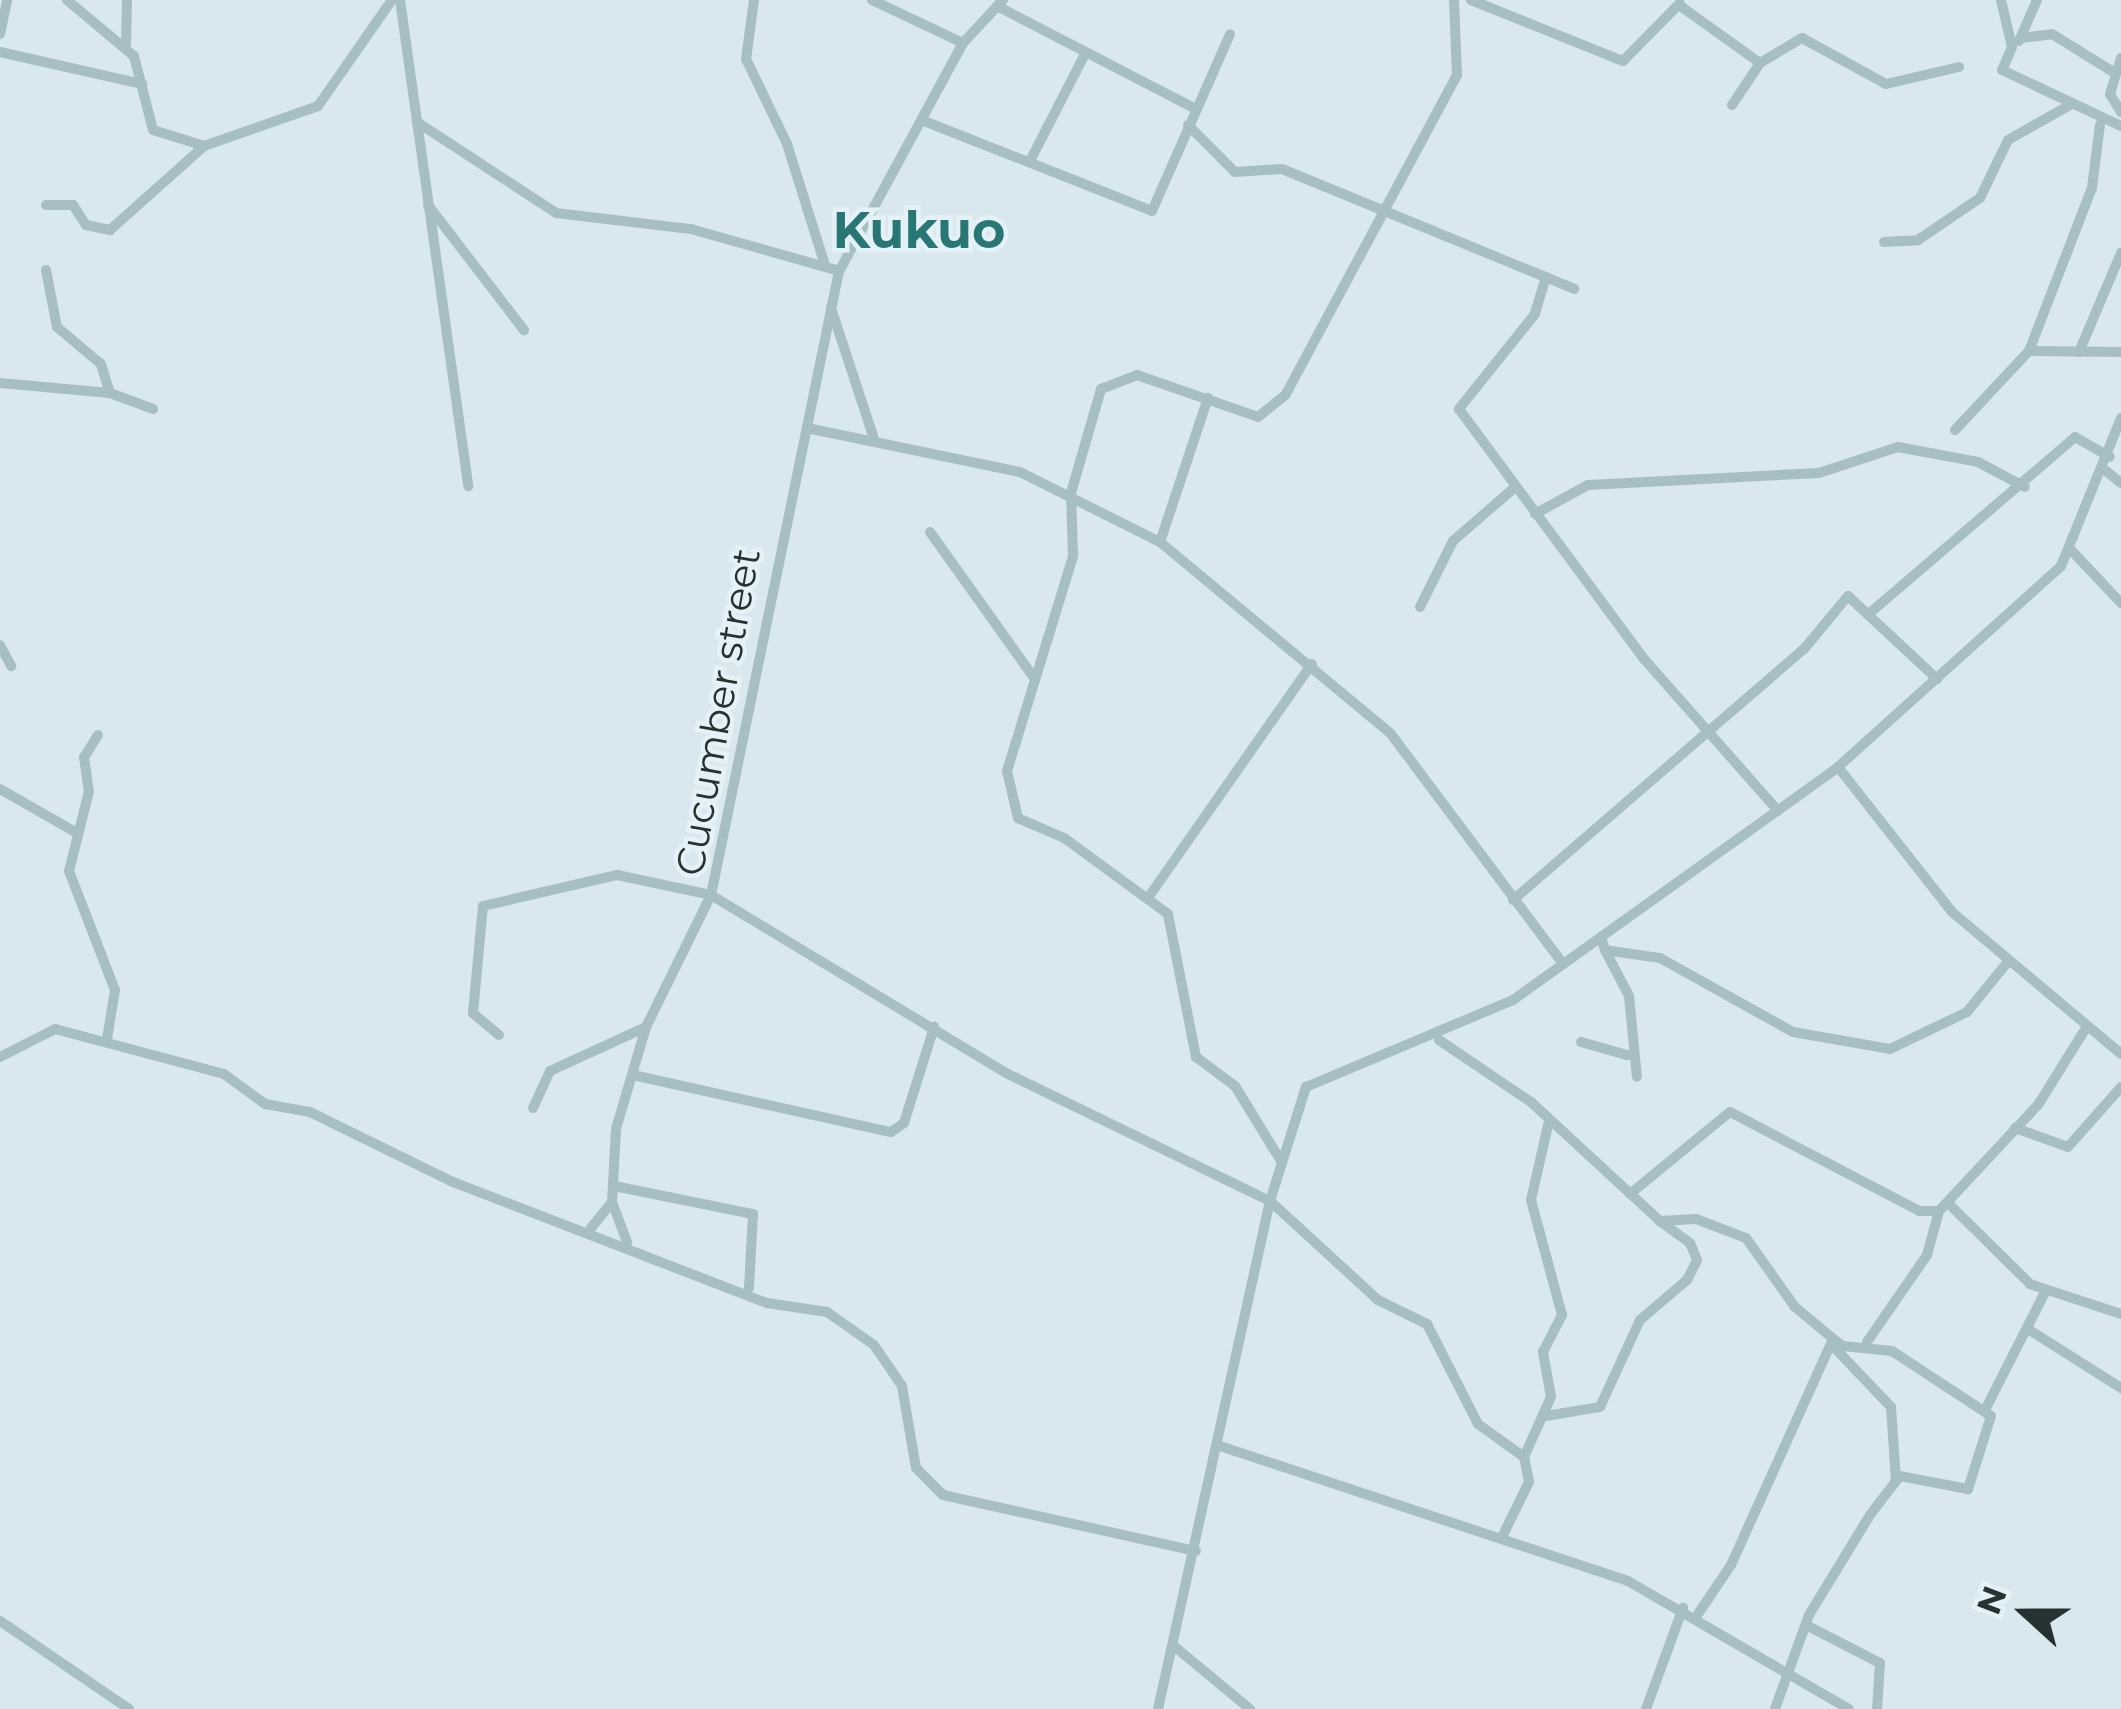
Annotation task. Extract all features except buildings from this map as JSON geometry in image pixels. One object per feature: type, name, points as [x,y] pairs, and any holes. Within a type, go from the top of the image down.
[{"type":"street","points":[[0,34],[8,0]]},
{"type":"street","points":[[67,0],[126,44]]},
{"type":"street","points":[[127,0],[126,44],[157,135],[204,146]]},
{"type":"street","points":[[396,0],[468,486]]},
{"type":"street","points":[[46,205],[73,205],[86,226],[110,230],[204,146],[318,106],[396,0]]},
{"type":"street","points":[[754,0],[746,59],[787,144],[825,266]]},
{"type":"street","points":[[1281,1162],[1235,1086],[1196,1057],[1175,928],[1150,895],[1011,811],[1009,759],[1073,556],[1071,493],[1112,376],[1208,398],[1258,417],[1286,394],[1457,75],[1454,0]]},
{"type":"street","points":[[1471,0],[1623,62],[1680,3],[1695,4],[1760,63]]},
{"type":"street","points":[[2001,0],[2017,43]]},
{"type":"street","points":[[2037,0],[2002,70],[2100,125],[2121,126]]},
{"type":"street","points":[[879,2],[962,43]]},
{"type":"street","points":[[1000,3],[1085,54],[1194,108]]},
{"type":"street","name":"Cucumber street","points":[[1000,3],[962,43],[839,271],[710,895],[934,1028],[1270,1202],[1378,1300],[1427,1324],[1478,1424],[1524,1456]]},
{"type":"street","points":[[924,121],[1152,211],[1230,34]]},
{"type":"street","points":[[2017,43],[2052,34],[2115,73]]},
{"type":"street","points":[[1732,105],[1760,63],[1802,38],[1886,83],[1959,67]]},
{"type":"street","points":[[0,52],[142,84]]},
{"type":"street","points":[[1030,161],[1085,54]]},
{"type":"street","points":[[2121,58],[2110,94],[2121,112]]},
{"type":"street","points":[[1883,242],[1918,240],[1980,198],[2008,140],[2070,105]]},
{"type":"street","points":[[417,122],[556,213],[678,226],[839,271]]},
{"type":"street","points":[[1188,125],[1235,172],[1282,169],[1574,289]]},
{"type":"street","points":[[1955,430],[2029,351],[2092,188],[2100,125]]},
{"type":"street","points":[[428,205],[524,330]]},
{"type":"street","points":[[2079,352],[2121,253]]},
{"type":"street","points":[[46,270],[57,327],[101,364],[110,393]]},
{"type":"street","points":[[1546,278],[1535,314],[1460,399],[1514,488],[1645,660],[1713,728],[1778,811]]},
{"type":"street","points":[[831,308],[873,436]]},
{"type":"street","points":[[2029,351],[2121,352]]},
{"type":"street","points":[[0,383],[110,393],[153,409]]},
{"type":"street","points":[[1160,542],[1208,398]]},
{"type":"street","points":[[1159,1709],[1270,1202],[1310,1083],[1439,1040],[1603,943],[1838,766],[2071,550],[2105,471],[2121,418]]},
{"type":"street","points":[[807,428],[873,436],[1071,493],[1160,542],[1312,664],[1390,734],[1563,964]]},
{"type":"street","points":[[1870,612],[2026,488],[2075,436],[2110,457]]},
{"type":"street","points":[[1535,514],[1588,485],[1819,473],[1898,447],[1989,465],[2026,488]]},
{"type":"street","points":[[2105,471],[2121,483]]},
{"type":"street","points":[[1420,607],[1453,542],[1514,488]]},
{"type":"street","points":[[930,532],[1035,679]]},
{"type":"street","points":[[2071,550],[2121,603]]},
{"type":"street","points":[[1513,900],[1713,728],[1848,596],[1937,679]]},
{"type":"street","points":[[0,645],[11,666]]},
{"type":"street","points":[[1150,895],[1312,664]]},
{"type":"street","points":[[98,735],[84,757],[69,872],[115,990],[107,1039]]},
{"type":"street","points":[[1838,766],[2006,964],[2084,1031],[2121,1054]]},
{"type":"street","points":[[0,789],[77,833]]},
{"type":"street","points":[[499,1035],[473,1013],[483,906],[617,874],[710,895],[646,1028],[633,1076],[612,1202],[627,1242]]},
{"type":"street","points":[[1603,943],[1660,958],[1792,1032],[1890,1049],[1967,1012],[2006,964]]},
{"type":"street","points":[[1603,943],[1629,996],[1627,1055],[1637,1077]]},
{"type":"street","points":[[533,1108],[550,1072],[646,1028]]},
{"type":"street","points":[[633,1076],[891,1132],[904,1123],[934,1028]]},
{"type":"street","points":[[0,1057],[55,1029],[107,1039],[193,1074],[224,1074],[265,1104],[749,1288],[767,1303],[827,1312],[874,1345],[902,1386],[916,1468],[943,1495],[1196,1551]]},
{"type":"street","points":[[1867,1342],[1927,1255],[1944,1207],[2014,1128],[2084,1031]]},
{"type":"street","points":[[1439,1040],[1690,1243],[1697,1260],[1687,1280],[1640,1320],[1600,1407],[1546,1416]]},
{"type":"street","points":[[1581,1042],[1627,1055]]},
{"type":"street","points":[[2014,1128],[2068,1147],[2121,1087]]},
{"type":"street","points":[[1630,1194],[1730,1112],[1919,1211],[1944,1207]]},
{"type":"street","points":[[1502,1537],[1529,1482],[1524,1456],[1546,1416],[1543,1352],[1562,1315],[1531,1200],[1548,1125]]},
{"type":"street","points":[[614,1186],[753,1214],[749,1288]]},
{"type":"street","points":[[591,1228],[612,1202]]},
{"type":"street","points":[[1944,1207],[2005,1267],[2044,1292],[2121,1314]]},
{"type":"street","points":[[1660,1221],[1696,1220],[1746,1238],[1795,1307],[1843,1346],[1896,1421],[1896,1480],[1806,1624],[1775,1709]]},
{"type":"street","points":[[1985,1410],[2031,1331],[2044,1292]]},
{"type":"street","points":[[2031,1331],[2121,1388]]},
{"type":"street","points":[[1696,1616],[1731,1565],[1831,1344],[1867,1342],[1985,1410],[1991,1423],[1968,1489],[1896,1480]]},
{"type":"street","points":[[1217,1445],[1502,1537],[1683,1609],[1849,1709]]},
{"type":"street","points":[[1646,1709],[1683,1609]]},
{"type":"street","points":[[0,1621],[130,1709]]},
{"type":"street","points":[[1806,1624],[1880,1664],[1877,1709]]},
{"type":"street","points":[[1174,1646],[1250,1709]]},
{"type":"district","name":"Kukuo","points":[[919,230]]}]
